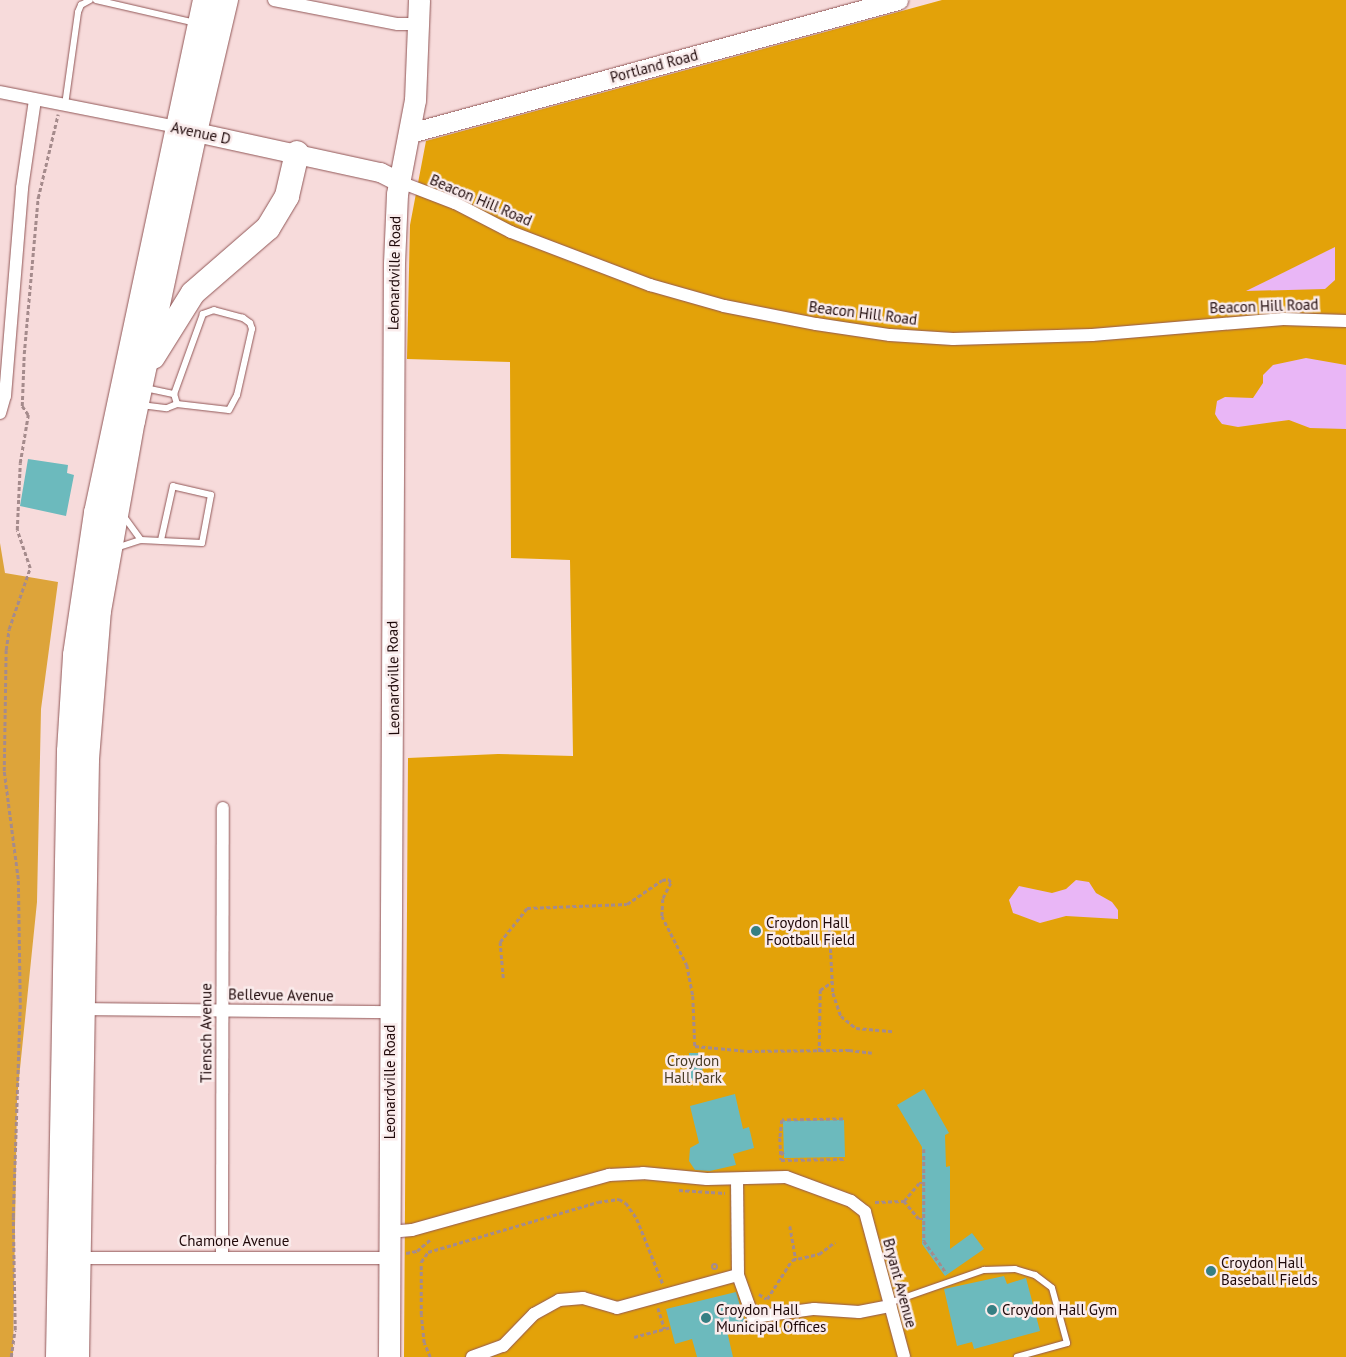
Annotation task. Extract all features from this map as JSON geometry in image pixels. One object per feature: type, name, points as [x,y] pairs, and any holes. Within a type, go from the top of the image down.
[{"type":"highway","points":[[77,1357],[82,1009],[90,710],[108,552],[140,388],[185,130],[199,24],[205,0]]},
{"type":"highway","points":[[58,1357],[69,759],[75,655],[96,512],[185,130],[226,0]]},
{"type":"highway","points":[[140,388],[193,294],[254,241],[277,215],[287,196],[297,153]]},
{"type":"main road","name":"Leonardville Road","points":[[389,1357],[395,1255],[389,1232],[394,741],[393,302],[396,208],[410,133],[419,24],[419,0]]},
{"type":"street","points":[[274,0],[398,24],[419,24]]},
{"type":"street","name":"Portland Road","points":[[410,133],[898,0]]},
{"type":"street","name":"Avenue D","points":[[0,92],[297,153],[385,173],[400,182]]},
{"type":"street","points":[[0,413],[5,396],[20,207],[35,100]]},
{"type":"street","name":"Beacon Hill Road","points":[[400,182],[455,203],[511,232],[650,285],[724,306],[890,335],[970,339],[1092,335],[1275,319],[1346,321]]},
{"type":"street","name":"Tiensch Avenue","points":[[222,1258],[223,808]]},
{"type":"street","name":"Bellevue Avenue","points":[[82,1009],[390,1012]]},
{"type":"street","points":[[389,1232],[412,1230],[608,1175],[643,1173],[707,1180],[737,1179],[738,1275],[753,1317],[814,1309],[848,1312],[889,1304]]},
{"type":"street","name":"Bryant Avenue","points":[[737,1179],[786,1177],[851,1201],[863,1209],[867,1217],[904,1357]]},
{"type":"street","name":"Chamone Avenue","points":[[78,1258],[395,1255]]},
{"type":"street","points":[[472,1357],[503,1346],[534,1314],[559,1300],[583,1298],[614,1308],[738,1275]]},
{"type":"lane","points":[[62,105],[78,12],[81,5],[90,0]]},
{"type":"lane","points":[[96,0],[199,24]]},
{"type":"lane","points":[[140,388],[167,408],[177,404],[229,410],[237,396],[252,329],[250,323],[243,318],[214,310],[203,314],[174,394],[177,404]]},
{"type":"lane","points":[[140,388],[174,394]]},
{"type":"lane","points":[[108,552],[141,540],[202,543],[211,495],[173,486],[162,540]]},
{"type":"lane","points":[[116,506],[141,540]]},
{"type":"lane","points":[[889,1304],[979,1272],[1003,1269],[1026,1271],[1050,1285],[1067,1343],[1017,1357]]},
{"type":"path","points":[[11,1357],[15,1330],[13,1224],[20,1002],[18,879],[4,771],[6,650],[9,629],[30,568],[17,530],[20,463],[28,415],[22,406],[25,346],[38,198],[62,105]]},
{"type":"path","points":[[503,978],[500,942],[527,908],[629,904],[663,880],[669,879],[671,883],[663,899],[662,916],[686,965],[693,996],[695,1046],[819,1052],[849,1050],[872,1053]]},
{"type":"path","points":[[829,916],[832,982],[837,1007],[849,1024],[864,1030],[892,1031]]},
{"type":"path","points":[[819,1052],[820,990],[832,982]]},
{"type":"path","points":[[843,1119],[782,1120],[781,1160],[844,1159]]},
{"type":"path","points":[[783,1138],[784,1142]]},
{"type":"path","points":[[924,1149],[924,1242],[949,1276]]},
{"type":"path","points":[[781,1155],[784,1151]]},
{"type":"path","points":[[875,1202],[904,1201],[919,1183],[924,1183]]},
{"type":"path","points":[[676,1190],[733,1192]]},
{"type":"path","points":[[430,1357],[425,1347],[422,1315],[421,1262],[425,1254],[598,1202],[623,1200],[633,1212],[660,1272],[663,1288],[657,1296],[665,1329]]},
{"type":"path","points":[[904,1201],[919,1219],[924,1219]]},
{"type":"path","points":[[790,1226],[796,1259]]},
{"type":"path","points":[[395,1255],[414,1252],[426,1241],[440,1237]]},
{"type":"path","points":[[752,1290],[767,1299],[792,1260],[819,1254],[835,1242]]},
{"type":"path","points":[[634,1337],[671,1327]]},
{"type":"green space","name":"Croydon Hall Park","points":[[942,0],[1346,0],[1346,1357],[404,1357],[408,758],[498,754],[573,756],[570,560],[511,558],[510,362],[407,359],[410,225],[426,141]]},
{"type":"shaded area","points":[[1335,247],[1335,280],[1325,289],[1246,291]]},
{"type":"shaded area","points":[[1306,358],[1346,365],[1346,429],[1310,428],[1289,420],[1238,427],[1222,424],[1218,419],[1215,414],[1217,401],[1225,397],[1253,398],[1263,383],[1263,375],[1273,365]]},
{"type":"shaded area","points":[[0,543],[5,573],[58,582],[41,709],[37,902],[17,1098],[13,1357],[0,1357]]},
{"type":"shaded area","points":[[1076,880],[1089,882],[1096,893],[1112,902],[1118,910],[1118,919],[1066,916],[1040,923],[1013,913],[1009,900],[1019,886],[1052,893],[1066,889]]},
{"type":"building","points":[[28,459],[68,465],[67,473],[74,475],[66,516],[20,506]]},
{"type":"building","points":[[689,1053],[703,1053],[702,1080],[690,1081]]},
{"type":"building","points":[[924,1089],[949,1133],[945,1135],[946,1167],[950,1166],[950,1249],[972,1233],[984,1249],[945,1276],[922,1244],[922,1147],[897,1105]]},
{"type":"building","points":[[735,1094],[743,1129],[749,1127],[754,1148],[733,1154],[736,1165],[710,1171],[695,1170],[689,1161],[690,1148],[699,1143],[690,1106]]},
{"type":"building","points":[[844,1120],[845,1157],[784,1158],[783,1121]]},
{"type":"building","name":"Croydon Hall Gym","points":[[1004,1276],[1007,1284],[1026,1278],[1040,1331],[974,1349],[972,1342],[957,1346],[944,1289]]},
{"type":"building","name":"Croydon Hall Municipal Offices","points":[[736,1292],[746,1326],[727,1331],[733,1357],[697,1357],[692,1339],[675,1344],[666,1309]]},
{"type":"place","name":"Croydon Hall Football Field","points":[[756,931]]},
{"type":"place","name":"Croydon Hall Baseball Fields","points":[[1211,1271]]},
{"type":"place","name":"Croydon Hall Gym","points":[[992,1310]]},
{"type":"place","name":"Croydon Hall Municipal Offices","points":[[706,1318]]}]
